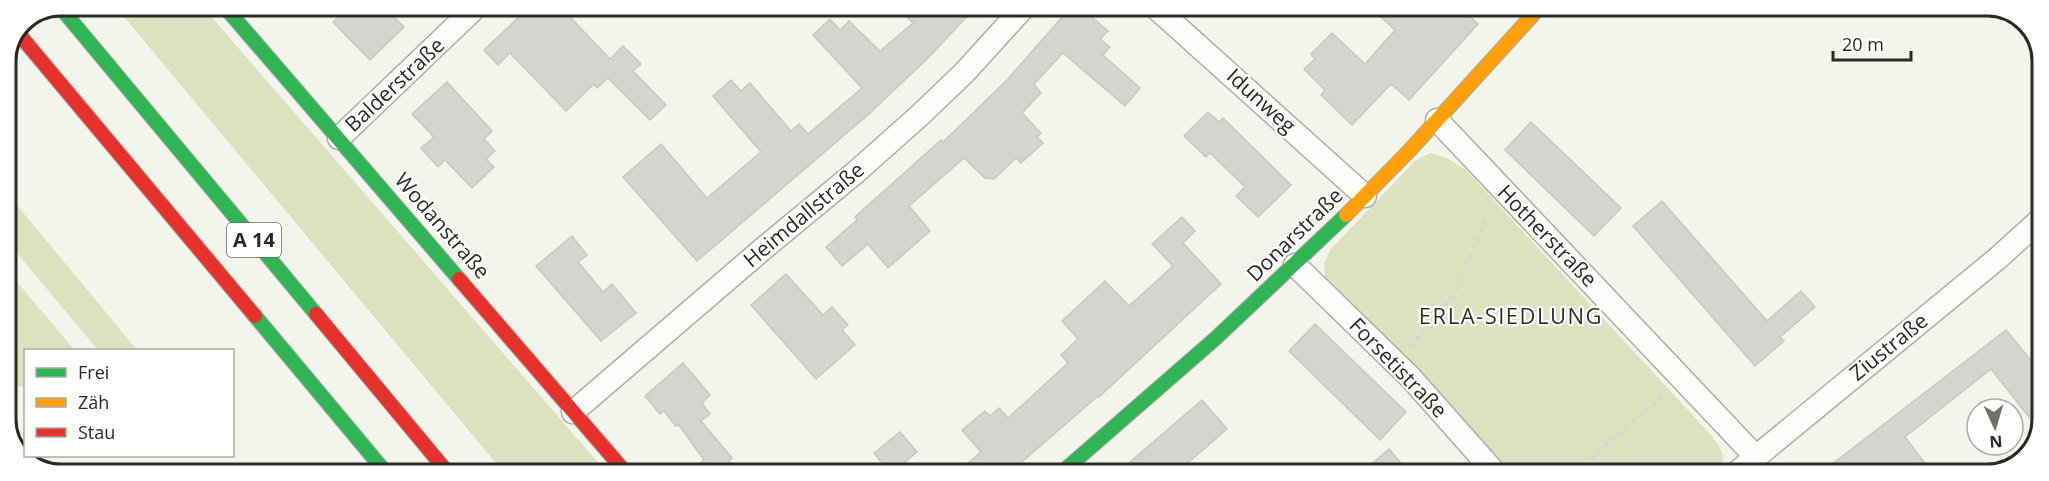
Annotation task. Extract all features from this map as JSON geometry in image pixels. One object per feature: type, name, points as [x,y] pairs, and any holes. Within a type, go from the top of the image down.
[{"type":"main road","name":"A 14","points":[[67,16],[441,464]]},
{"type":"main road","name":"Wodanstraße","points":[[233,16],[618,464]]},
{"type":"main road","name":"Donarstraße","points":[[1072,464],[1190,361],[1295,265],[1365,196],[1532,16]]},
{"type":"main road","name":"A 14","points":[[23,39],[379,464]]},
{"type":"street","name":"Balderstraße","points":[[339,138],[467,16]]},
{"type":"street","name":"Heimdallstraße","points":[[573,412],[919,116],[964,74],[1016,16]]},
{"type":"street","name":"Idunweg","points":[[1165,16],[1365,196]]},
{"type":"street","name":"Hotherstraße","points":[[1437,120],[1756,457]]},
{"type":"street","name":"Ziustraße","points":[[1747,464],[1998,258],[2032,227]]},
{"type":"street","name":"Forsetistraße","points":[[1295,265],[1396,364],[1487,464]]},
{"type":"path","points":[[1396,364],[1455,293],[1499,186]]},
{"type":"path","points":[[1590,464],[1599,451],[1683,379]]},
{"type":"green space","points":[[123,16],[211,16],[599,464],[497,464]]},
{"type":"green space","points":[[1430,153],[1447,158],[1467,171],[1711,435],[1723,455],[1722,464],[1504,464],[1411,362],[1325,277],[1324,264],[1330,250],[1415,161]]},
{"type":"green space","points":[[17,205],[136,349],[97,349],[17,253]]},
{"type":"green space","points":[[17,282],[72,347],[71,349],[24,349],[24,386],[17,386]]},
{"type":"building","points":[[340,16],[393,16],[404,27],[370,60],[333,22]]},
{"type":"building","points":[[573,16],[571,18],[610,59],[623,46],[641,64],[633,71],[666,105],[650,120],[608,78],[597,88],[594,84],[566,111],[510,53],[498,65],[484,50],[519,17]]},
{"type":"building","points":[[968,16],[928,58],[869,114],[697,261],[623,177],[661,144],[707,198],[761,152],[713,96],[731,80],[741,91],[750,83],[791,131],[799,124],[808,134],[862,88],[813,35],[830,19],[840,30],[849,21],[880,51],[913,23],[907,17]]},
{"type":"building","points":[[1063,16],[1090,16],[1108,31],[1100,39],[1110,47],[1103,55],[1140,88],[1125,106],[1063,53],[1034,84],[1041,93],[1022,113],[1041,133],[1037,137],[1043,143],[1021,163],[1016,158],[994,179],[985,178],[964,158],[909,206],[930,231],[888,268],[868,244],[842,266],[826,247],[857,220],[855,217],[941,140],[943,142],[1007,80]]},
{"type":"building","points":[[1380,16],[1470,16],[1478,24],[1409,100],[1391,84],[1352,125],[1321,95],[1325,90],[1304,69],[1315,59],[1311,54],[1332,33],[1365,64],[1395,30]]},
{"type":"building","points":[[447,82],[492,131],[484,139],[495,151],[486,159],[494,167],[472,188],[445,160],[438,167],[421,148],[434,137],[412,114]]},
{"type":"building","points":[[1208,112],[1219,122],[1223,118],[1291,185],[1258,217],[1236,196],[1245,187],[1210,153],[1206,157],[1184,136]]},
{"type":"building","points":[[1531,122],[1621,208],[1594,236],[1505,150]]},
{"type":"building","points":[[1662,201],[1767,321],[1801,291],[1815,307],[1780,337],[1784,341],[1755,366],[1633,226]]},
{"type":"building","points":[[1182,217],[1195,231],[1183,243],[1221,284],[1099,397],[1020,464],[967,464],[981,452],[962,430],[985,411],[990,416],[999,408],[1008,418],[1068,363],[1061,355],[1078,339],[1062,321],[1105,281],[1129,306],[1173,266],[1152,244]]},
{"type":"building","points":[[572,236],[587,255],[578,262],[603,292],[612,284],[636,313],[601,341],[536,266]]},
{"type":"building","points":[[786,274],[823,315],[832,307],[848,325],[842,330],[855,345],[816,379],[751,305]]},
{"type":"building","points":[[1315,324],[1406,412],[1380,440],[1289,351]]},
{"type":"building","points":[[2006,330],[2032,362],[2032,421],[2025,412],[2025,397],[2013,397],[1991,369],[1905,437],[1926,464],[1832,464]]},
{"type":"building","points":[[683,363],[710,395],[702,403],[710,414],[701,421],[732,458],[729,461],[732,464],[699,464],[704,460],[679,425],[676,426],[664,411],[660,414],[645,396]]},
{"type":"building","points":[[1202,400],[1227,429],[1187,464],[1128,464]]},
{"type":"building","points":[[900,432],[917,452],[903,464],[883,464],[874,453]]},
{"type":"building","points":[[1389,449],[1402,464],[1372,464]]},
{"type":"traffic: fast","points":[[68,16],[316,314]]},
{"type":"traffic: fast","points":[[233,16],[459,279]]},
{"type":"traffic: fast","points":[[1071,464],[1216,338],[1346,215]]},
{"type":"traffic: fast","points":[[255,316],[379,464]]},
{"type":"traffic: slow","points":[[1346,215],[1410,150],[1532,16]]},
{"type":"traffic: jam","points":[[23,39],[255,316]]},
{"type":"traffic: jam","points":[[459,279],[618,464]]},
{"type":"traffic: jam","points":[[316,314],[441,464]]},
{"type":"district","name":"ERLA-SIEDLUNG","points":[[1511,316]]}]
